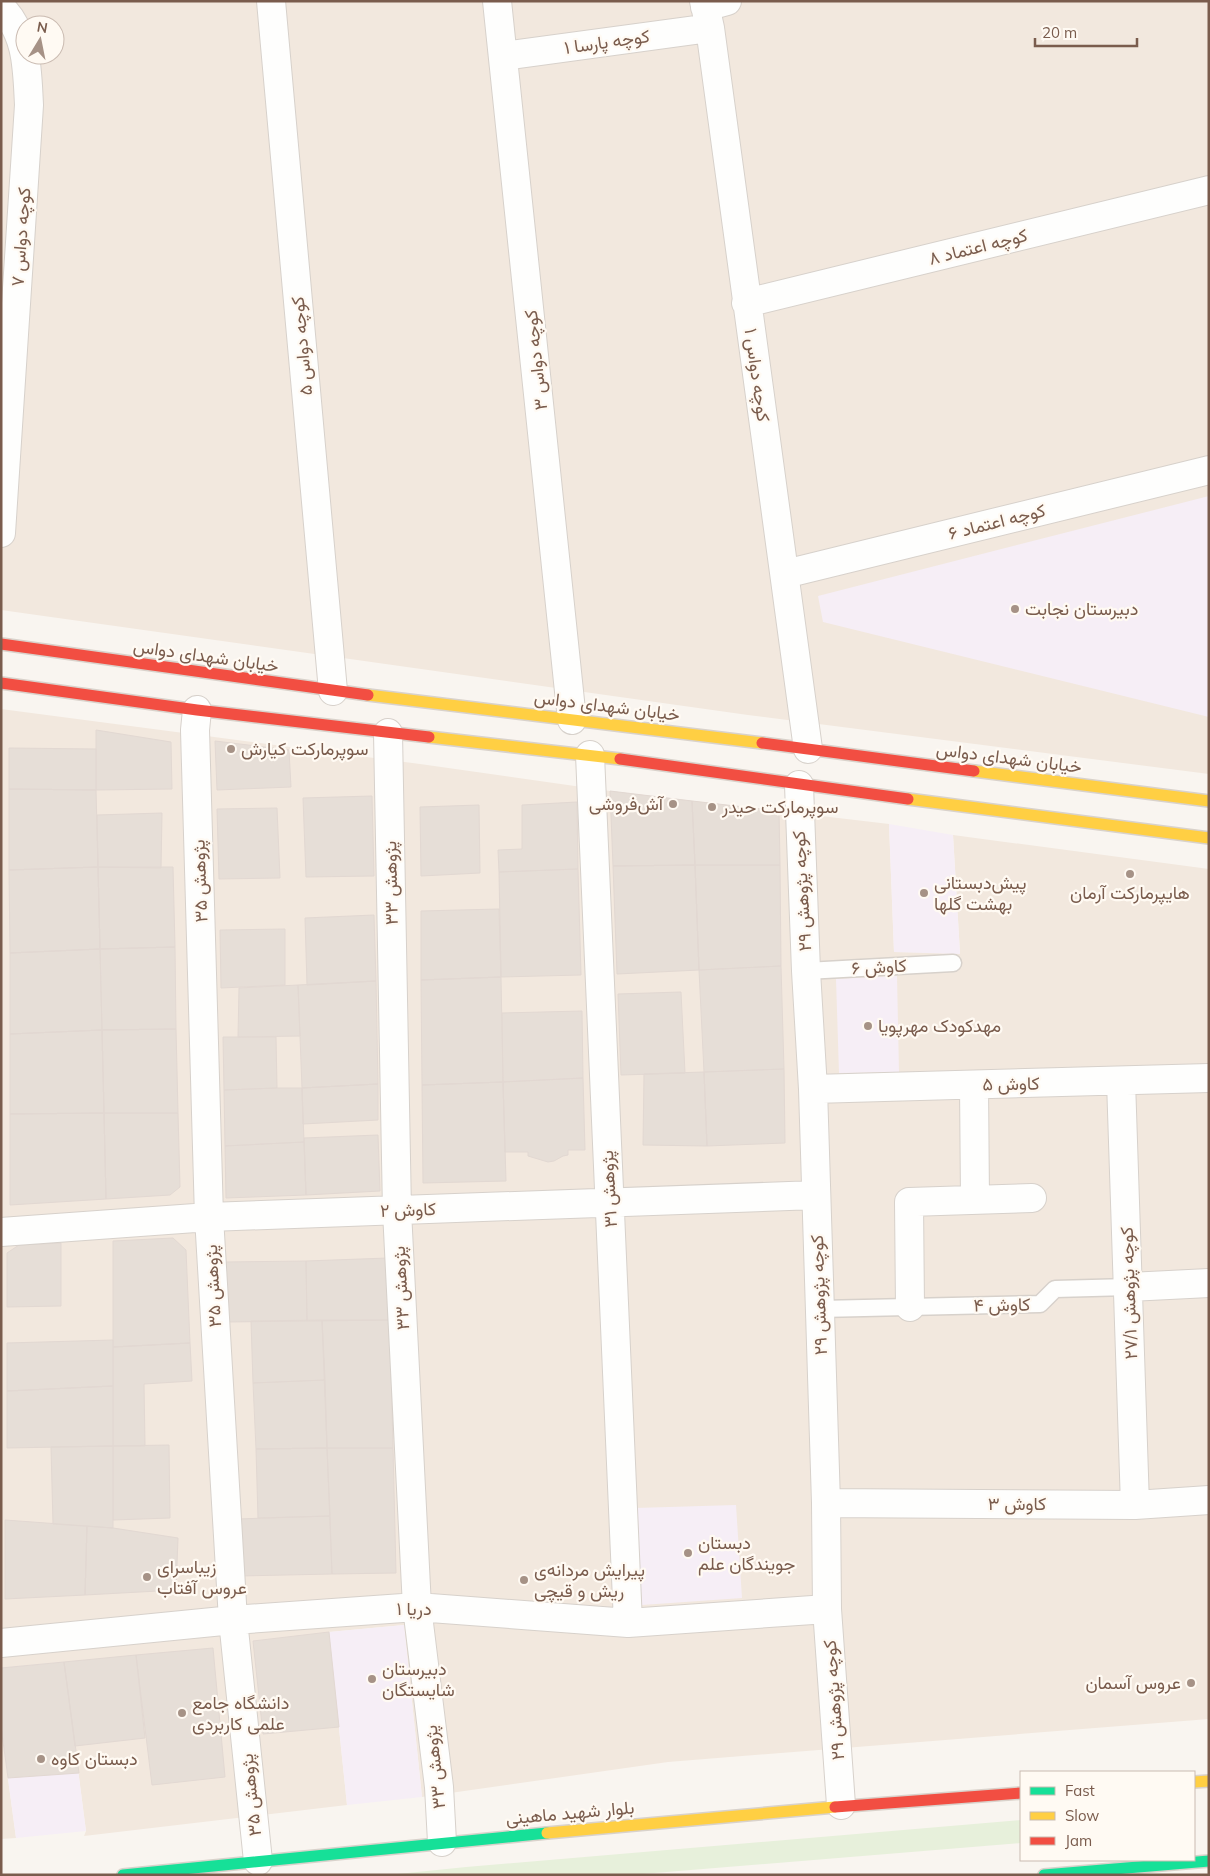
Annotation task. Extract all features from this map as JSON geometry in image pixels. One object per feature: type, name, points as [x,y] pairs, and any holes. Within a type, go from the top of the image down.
[{"type":"street","name":"کوچه دواس ۵","points":[[271,1],[334,691]]},
{"type":"street","name":"کوچه دواس ۳","points":[[497,1],[572,720]]},
{"type":"street","name":"کوچه دواس ۷","points":[[1,533],[29,105],[26,62],[11,41],[9,7]]},
{"type":"street","name":"کوچه پارسا ۱","points":[[504,56],[711,9]]},
{"type":"street","name":"کوچه دواس ۱","points":[[711,9],[746,303],[808,749]]},
{"type":"street","name":"کوچه اعتماد ۸","points":[[746,303],[1209,190]]},
{"type":"street","name":"کوچه اعتماد ۶","points":[[785,574],[1209,470]]},
{"type":"street","name":"خیابان شهدای دواس","points":[[1,644],[334,691],[808,749],[1209,801]]},
{"type":"street","points":[[1,683],[197,710],[590,755],[798,785],[1209,838]]},
{"type":"street","name":"پژوهش ۳۵","points":[[197,710],[209,1217],[233,1620],[258,1861]]},
{"type":"street","name":"پژوهش ۳۳","points":[[388,733],[397,1211],[417,1607],[438,1777],[442,1842]]},
{"type":"street","name":"پژوهش ۳۱","points":[[590,755],[628,1623]]},
{"type":"street","name":"کوچه پژوهش ۲۹","points":[[798,785],[813,1089],[826,1503],[827,1609],[841,1805]]},
{"type":"street","name":"کاوش ۵","points":[[813,1089],[1209,1078]]},
{"type":"street","name":"کوچه پژوهش ۲۷/۱","points":[[1121,1081],[1135,1505]]},
{"type":"street","points":[[974,1085],[975,1200]]},
{"type":"street","name":"کاوش ۲","points":[[1,1232],[209,1217],[816,1195]]},
{"type":"street","points":[[910,1307],[908,1202],[1032,1198]]},
{"type":"street","name":"کاوش ۴","points":[[1129,1287],[1209,1283]]},
{"type":"street","name":"کاوش ۳","points":[[826,1503],[1135,1505],[1209,1500]]},
{"type":"street","name":"دریا ۱","points":[[1,1643],[233,1620],[417,1607],[628,1623],[827,1609]]},
{"type":"street","points":[[1195,1782],[1209,1781]]},
{"type":"street","name":"بلوار شهید ماهینی","points":[[123,1875],[442,1842],[841,1805],[1020,1793]]},
{"type":"street","points":[[1044,1875],[1209,1861]]},
{"type":"lane","name":"کاوش ۶","points":[[806,971],[953,963]]},
{"type":"lane","name":"کاوش ۴","points":[[820,1309],[1040,1304],[1055,1289],[1129,1287]]},
{"type":"shaded area","points":[[1,1],[1209,1],[1209,774],[748,715],[1,610]]},
{"type":"shaded area","name":"دبیرستان نجابت","points":[[1209,496],[1209,717],[823,622],[818,596]]},
{"type":"shaded area","points":[[1,709],[610,791],[889,824],[894,952],[960,953],[953,835],[1209,869],[1209,1719],[668,1762],[422,1797],[404,1625],[329,1632],[347,1805],[84,1836],[86,1831],[64,1662],[1,1668]]},
{"type":"shaded area","name":"پیش‌دبستانی بهشت گلها","points":[[889,824],[953,835],[960,954],[894,952]]},
{"type":"shaded area","name":"مهدکودک مهرپویا","points":[[897,976],[899,1072],[839,1073],[836,979]]},
{"type":"shaded area","name":"دبستان جویندگان علم","points":[[736,1505],[742,1598],[642,1605],[635,1508]]},
{"type":"shaded area","name":"دبیرستان شایستگان","points":[[404,1625],[422,1797],[347,1805],[329,1632]]},
{"type":"shaded area","name":"دبستان کاوه","points":[[64,1662],[86,1831],[16,1838],[1,1727],[1,1668]]},
{"type":"shaded area","points":[[1,1727],[16,1838],[1,1839]]},
{"type":"green space","points":[[1020,1820],[1020,1843],[630,1875],[388,1875]]},
{"type":"building","points":[[96,730],[171,742],[172,789],[96,790]]},
{"type":"building","points":[[215,741],[289,750],[291,787],[217,790]]},
{"type":"building","points":[[9,748],[96,749],[96,790],[9,789]]},
{"type":"building","points":[[9,789],[96,790],[98,867],[9,870]]},
{"type":"building","points":[[610,791],[692,801],[695,865],[613,866]]},
{"type":"building","points":[[372,796],[374,876],[306,877],[303,798]]},
{"type":"building","points":[[692,801],[779,811],[780,865],[695,865]]},
{"type":"building","points":[[577,802],[578,869],[499,872],[498,850],[522,849],[522,805]]},
{"type":"building","points":[[479,805],[480,873],[421,876],[420,807]]},
{"type":"building","points":[[277,808],[280,878],[219,879],[217,809]]},
{"type":"building","points":[[162,813],[161,868],[98,867],[97,815]]},
{"type":"building","points":[[695,865],[780,865],[781,966],[699,970]]},
{"type":"building","points":[[695,865],[699,970],[617,974],[613,866]]},
{"type":"building","points":[[98,867],[100,949],[10,953],[9,870]]},
{"type":"building","points":[[98,867],[173,867],[175,947],[100,949]]},
{"type":"building","points":[[578,869],[581,975],[501,977],[499,872]]},
{"type":"building","points":[[499,909],[501,977],[421,980],[421,911]]},
{"type":"building","points":[[374,915],[376,981],[307,985],[305,918]]},
{"type":"building","points":[[285,929],[285,985],[221,988],[220,930]]},
{"type":"building","points":[[175,947],[176,1029],[102,1030],[100,949]]},
{"type":"building","points":[[100,949],[102,1030],[10,1034],[10,953]]},
{"type":"building","points":[[781,966],[784,1069],[704,1072],[699,970]]},
{"type":"building","points":[[501,977],[503,1082],[422,1085],[421,980]]},
{"type":"building","points":[[376,981],[378,1084],[302,1088],[298,985]]},
{"type":"building","points":[[298,985],[300,1036],[238,1037],[239,988]]},
{"type":"building","points":[[681,992],[685,1073],[621,1075],[618,994]]},
{"type":"building","points":[[582,1011],[583,1078],[503,1082],[502,1013]]},
{"type":"building","points":[[176,1029],[178,1113],[104,1113],[102,1030]]},
{"type":"building","points":[[102,1030],[104,1113],[10,1114],[10,1034]]},
{"type":"building","points":[[223,1037],[276,1037],[277,1088],[224,1090]]},
{"type":"building","points":[[784,1069],[785,1143],[707,1146],[704,1072]]},
{"type":"building","points":[[704,1072],[707,1146],[643,1145],[644,1074]]},
{"type":"building","points":[[583,1078],[585,1150],[568,1150],[568,1155],[548,1162],[528,1156],[528,1152],[505,1152],[503,1082]]},
{"type":"building","points":[[503,1082],[506,1181],[423,1183],[422,1085]]},
{"type":"building","points":[[378,1084],[378,1120],[303,1124],[302,1088]]},
{"type":"building","points":[[302,1088],[304,1142],[225,1146],[224,1090]]},
{"type":"building","points":[[104,1113],[106,1199],[10,1205],[10,1114]]},
{"type":"building","points":[[104,1113],[178,1113],[180,1187],[170,1195],[106,1199]]},
{"type":"building","points":[[378,1135],[380,1191],[306,1195],[304,1138]]},
{"type":"building","points":[[304,1142],[306,1195],[226,1198],[225,1146]]},
{"type":"building","points":[[173,1238],[186,1250],[190,1343],[113,1347],[113,1241]]},
{"type":"building","points":[[61,1243],[61,1306],[7,1307],[7,1253],[19,1245]]},
{"type":"building","points":[[388,1258],[390,1320],[307,1321],[306,1261]]},
{"type":"building","points":[[306,1261],[307,1321],[228,1322],[225,1262]]},
{"type":"building","points":[[322,1320],[325,1380],[253,1383],[251,1321]]},
{"type":"building","points":[[322,1320],[390,1320],[393,1448],[327,1448]]},
{"type":"building","points":[[113,1340],[113,1386],[7,1391],[7,1343]]},
{"type":"building","points":[[190,1343],[192,1381],[144,1384],[145,1446],[113,1446],[113,1347]]},
{"type":"building","points":[[325,1380],[327,1448],[256,1449],[253,1383]]},
{"type":"building","points":[[113,1386],[113,1446],[7,1448],[7,1391]]},
{"type":"building","points":[[169,1445],[170,1518],[113,1520],[113,1446]]},
{"type":"building","points":[[113,1446],[113,1528],[53,1524],[51,1447]]},
{"type":"building","points":[[327,1448],[330,1516],[258,1518],[256,1449]]},
{"type":"building","points":[[327,1448],[393,1448],[396,1573],[332,1574]]},
{"type":"building","points":[[330,1516],[332,1574],[240,1576],[237,1519]]},
{"type":"building","points":[[5,1520],[87,1526],[85,1595],[5,1599]]},
{"type":"building","points":[[87,1526],[178,1538],[176,1590],[85,1595]]},
{"type":"building","points":[[329,1632],[339,1727],[263,1734],[253,1641]]},
{"type":"building","points":[[213,1648],[225,1777],[152,1785],[136,1655]]},
{"type":"building","points":[[136,1655],[145,1738],[75,1746],[64,1662]]},
{"type":"building","name":"دبستان کاوه","points":[[64,1662],[79,1773],[8,1778],[1,1727],[1,1668]]},
{"type":"traffic: fast","points":[[123,1875],[547,1833]]},
{"type":"traffic: fast","points":[[1044,1875],[1209,1861]]},
{"type":"traffic: slow","points":[[368,695],[762,743]]},
{"type":"traffic: slow","points":[[429,737],[620,759]]},
{"type":"traffic: slow","points":[[974,771],[1209,801]]},
{"type":"traffic: slow","points":[[908,799],[1209,838]]},
{"type":"traffic: slow","points":[[1195,1782],[1209,1781]]},
{"type":"traffic: slow","points":[[547,1833],[835,1807]]},
{"type":"traffic: jam","points":[[1,644],[368,695]]},
{"type":"traffic: jam","points":[[1,683],[197,710],[429,737]]},
{"type":"traffic: jam","points":[[762,743],[974,771]]},
{"type":"traffic: jam","points":[[620,759],[908,799]]},
{"type":"traffic: jam","points":[[835,1807],[1020,1793]]},
{"type":"place","name":"دبیرستان نجابت","points":[[1015,609]]},
{"type":"place","name":"سوپرمارکت کیارش","points":[[231,749]]},
{"type":"place","name":"آش‌فروشی","points":[[673,804]]},
{"type":"place","name":"سوپرمارکت حیدر","points":[[712,807]]},
{"type":"place","name":"هایپرمارکت آرمان","points":[[1130,874]]},
{"type":"place","name":"پیش‌دبستانی بهشت گلها","points":[[924,893]]},
{"type":"place","name":"مهدکودک مهرپویا","points":[[868,1026]]},
{"type":"place","name":"دبستان جویندگان علم","points":[[688,1553]]},
{"type":"place","name":"زیباسرای عروس آفتاب","points":[[147,1577]]},
{"type":"place","name":"پیرایش مردانه‌ی ریش و قیچی","points":[[524,1580]]},
{"type":"place","name":"دبیرستان شایستگان","points":[[372,1679]]},
{"type":"place","name":"عروس آسمان","points":[[1191,1683]]},
{"type":"place","name":"دانشگاه جامع علمی کاربردی","points":[[182,1713]]},
{"type":"place","name":"دبستان کاوه","points":[[41,1759]]}]
